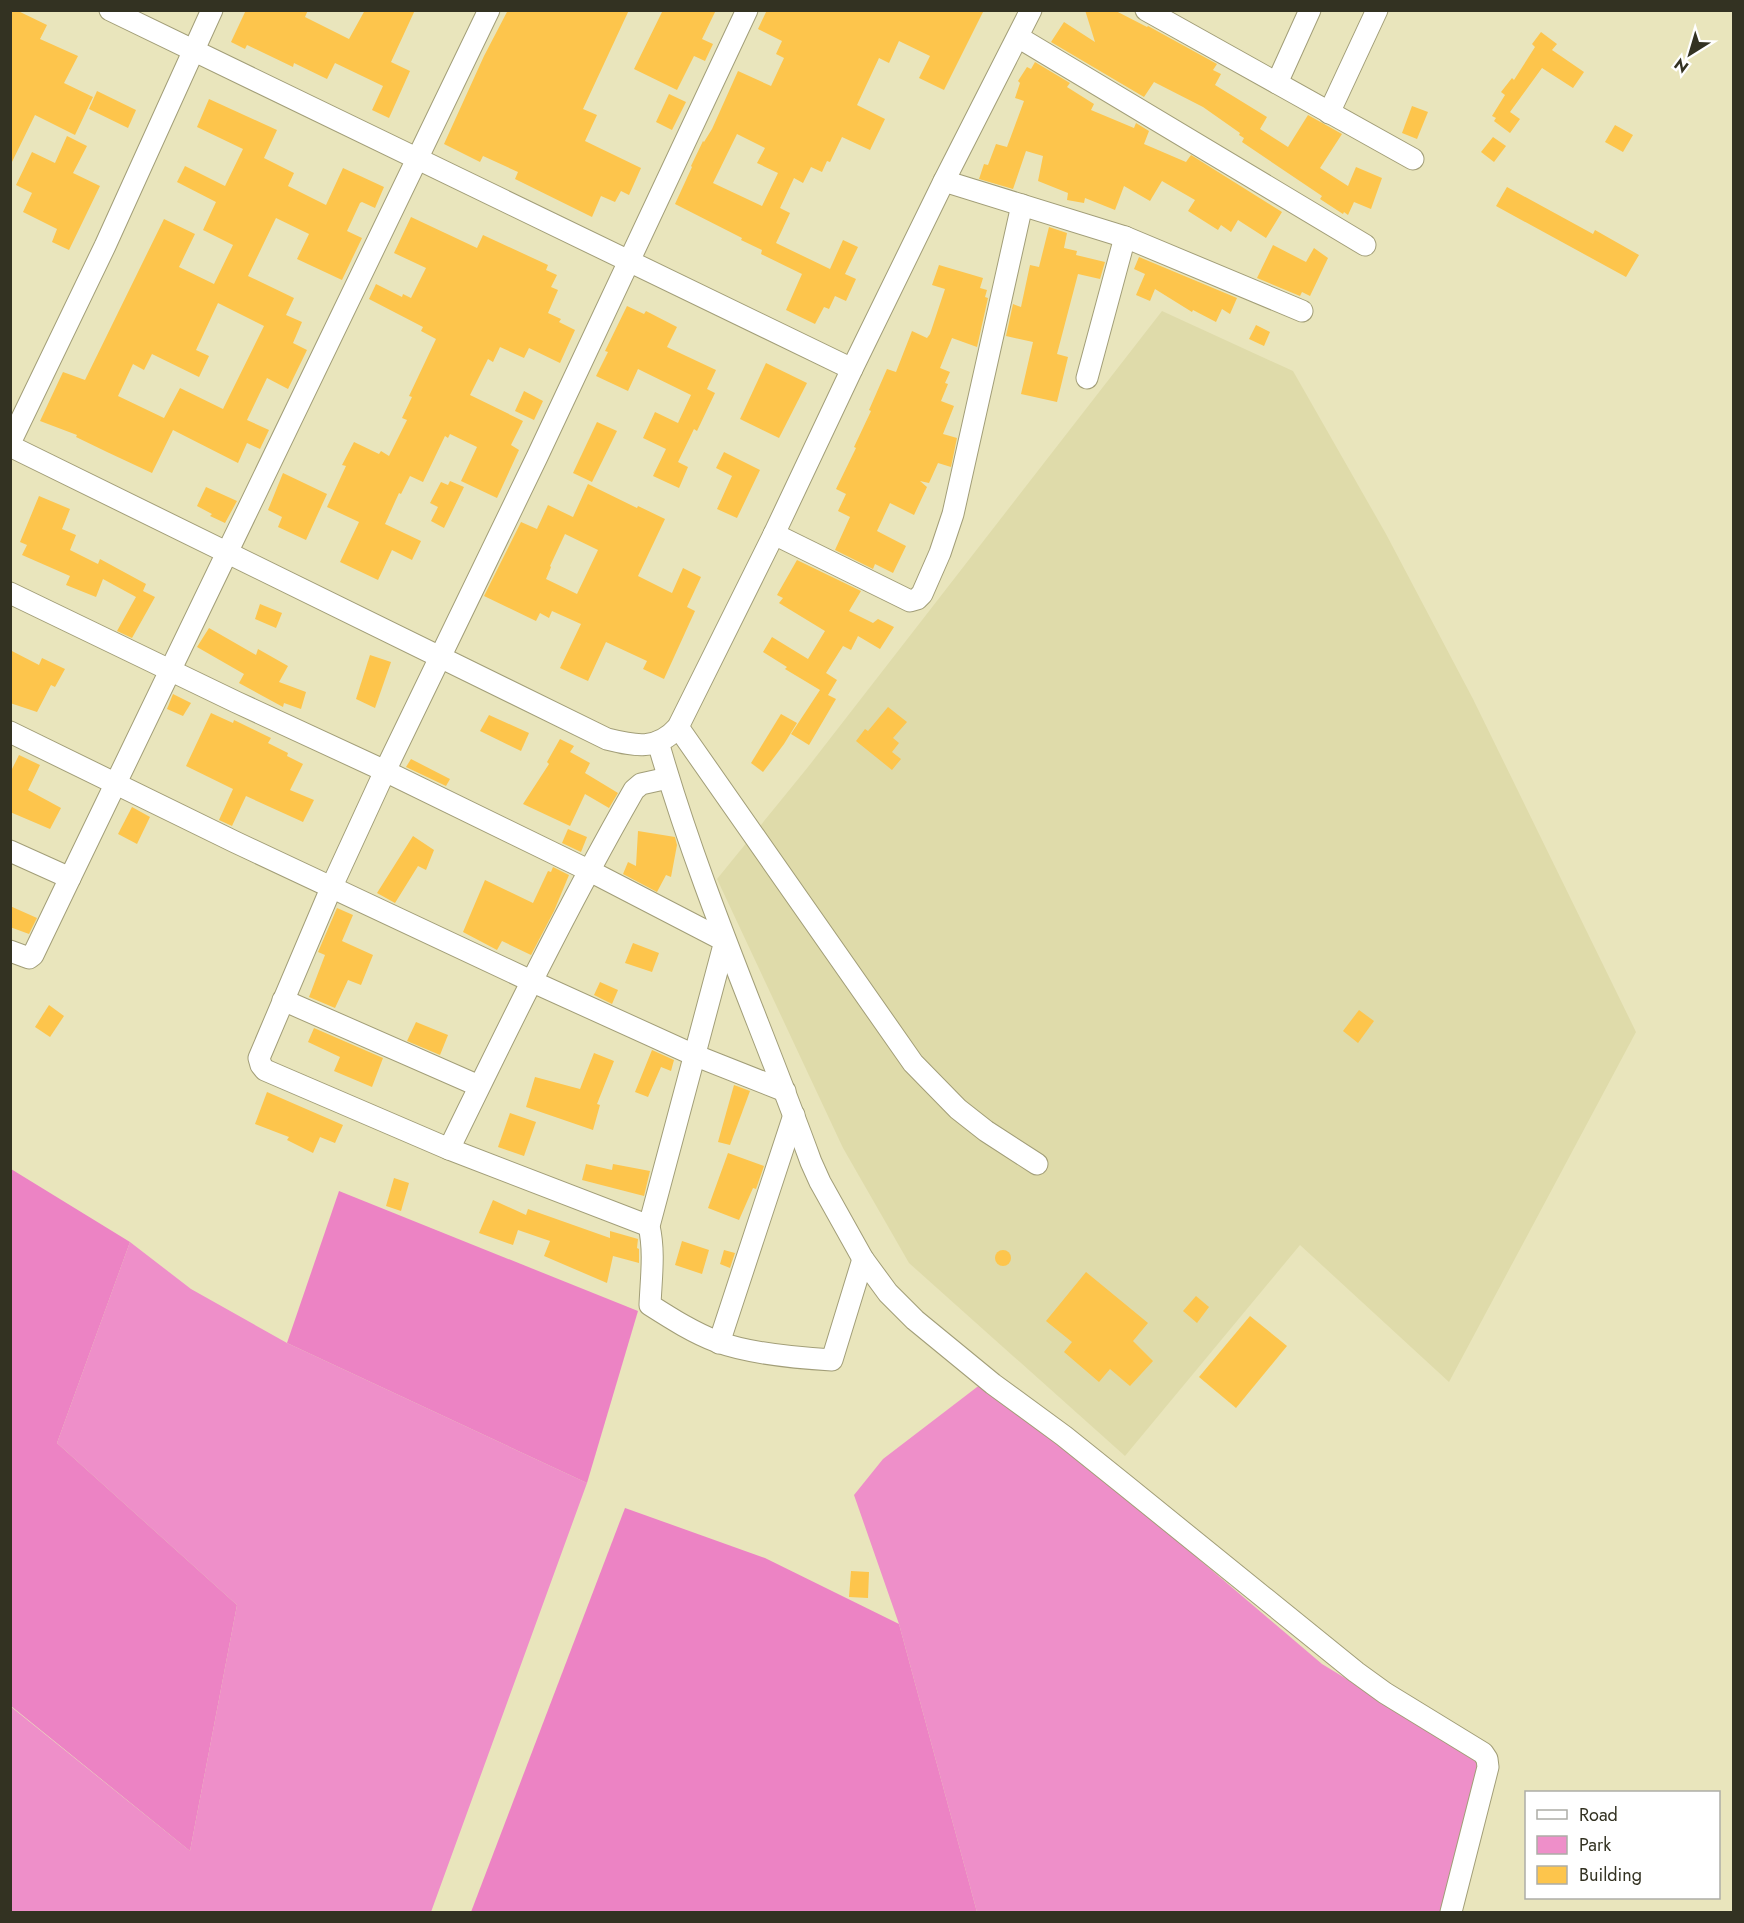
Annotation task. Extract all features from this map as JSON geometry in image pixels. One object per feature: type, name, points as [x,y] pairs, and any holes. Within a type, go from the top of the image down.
[{"type":"street","points":[[110,10],[852,369]]},
{"type":"street","points":[[212,10],[105,246],[10,445],[607,739],[634,746],[658,742],[670,736],[678,727],[944,181],[1031,10]]},
{"type":"street","points":[[10,951],[26,958],[33,955],[489,10]]},
{"type":"street","points":[[649,1226],[449,1149],[265,1070],[259,1058],[332,886],[385,771],[630,261],[747,10]]},
{"type":"street","points":[[1146,10],[1174,17],[1277,83],[1413,159]]},
{"type":"street","points":[[1277,83],[1310,10]]},
{"type":"street","points":[[1329,113],[1377,10]]},
{"type":"street","points":[[1018,37],[1365,245]]},
{"type":"street","points":[[944,181],[1125,237],[1302,311]]},
{"type":"street","points":[[774,534],[910,601],[922,594],[940,553],[953,514],[1022,205]]},
{"type":"street","points":[[1087,378],[1125,237]]},
{"type":"street","points":[[10,593],[170,671],[385,771],[588,870],[725,941]]},
{"type":"street","points":[[678,727],[913,1063],[958,1109],[986,1131],[1036,1164]]},
{"type":"street","points":[[10,732],[235,842],[531,981],[694,1054],[785,1091]]},
{"type":"street","points":[[658,742],[668,778],[725,941],[820,1182],[863,1259],[901,1307],[960,1358],[1125,1485],[1356,1672],[1385,1693],[1483,1753],[1488,1767],[1451,1912]]},
{"type":"street","points":[[449,1149],[588,870],[634,790],[641,784],[668,778]]},
{"type":"street","points":[[10,851],[70,878]]},
{"type":"street","points":[[725,941],[649,1226],[653,1246],[650,1305],[686,1327],[719,1343],[753,1351],[832,1360],[863,1259]]},
{"type":"street","points":[[284,1000],[480,1086]]},
{"type":"street","points":[[719,1343],[794,1115]]},
{"type":"shaded area","points":[[1162,311],[1293,371],[1386,534],[1473,699],[1636,1032],[1449,1382],[1300,1245],[1125,1456],[909,1263],[843,1148],[717,879],[808,767]]},
{"type":"shaded area","points":[[11,1169],[130,1242],[57,1443],[237,1605],[190,1851],[11,1706]]},
{"type":"shaded area","points":[[339,1191],[638,1311],[587,1483],[287,1343]]},
{"type":"shaded area","points":[[625,1508],[765,1558],[899,1624],[977,1912],[471,1912]]},
{"type":"green space","points":[[130,1242],[191,1289],[287,1343],[587,1483],[431,1912],[11,1912],[10,1706],[190,1851],[237,1605],[57,1443]]},
{"type":"green space","points":[[981,1384],[1060,1441],[1322,1664],[1483,1762],[1447,1912],[977,1912],[899,1624],[854,1495],[883,1459]]},
{"type":"building","points":[[10,10],[16,10],[47,25],[40,39],[78,56],[64,83],[93,97],[75,135],[35,115],[10,166]]},
{"type":"building","points":[[246,10],[308,10],[305,17],[349,39],[365,10],[415,10],[391,62],[410,71],[389,118],[372,110],[383,86],[335,63],[327,79],[294,63],[293,67],[247,45],[245,49],[231,42]]},
{"type":"building","points":[[508,10],[629,10],[583,109],[597,115],[585,141],[641,168],[629,195],[621,191],[615,202],[601,196],[592,217],[515,179],[518,172],[483,156],[480,162],[444,144],[484,56]]},
{"type":"building","points":[[663,10],[716,10],[702,39],[713,44],[705,61],[694,56],[677,90],[634,69]]},
{"type":"building","points":[[767,10],[984,10],[944,90],[919,78],[930,56],[899,41],[889,63],[879,58],[857,105],[885,119],[870,150],[842,137],[830,162],[827,161],[822,172],[811,167],[803,183],[794,178],[780,208],[790,213],[776,243],[830,269],[843,240],[858,247],[845,274],[856,279],[846,301],[835,296],[829,309],[824,307],[815,324],[786,310],[802,274],[761,254],[762,250],[741,240],[742,238],[675,204],[691,166],[703,141],[712,129],[738,71],[771,86],[784,58],[776,54],[782,41],[758,29]],"holes":[[[737,134],[765,148],[757,163],[778,173],[762,206],[713,183]]]},
{"type":"building","points":[[1085,10],[1114,10],[1217,64],[1213,70],[1221,74],[1215,85],[1267,117],[1260,129],[1288,147],[1308,115],[1342,134],[1320,168],[1348,186],[1356,167],[1382,178],[1371,209],[1354,202],[1348,215],[1344,212],[1343,214],[1320,199],[1322,196],[1242,142],[1244,138],[1239,135],[1240,133],[1203,107],[1154,82],[1144,97],[1051,42],[1064,22],[1095,42]]},
{"type":"building","points":[[1541,32],[1557,44],[1552,50],[1584,72],[1573,88],[1542,68],[1510,112],[1520,119],[1510,133],[1494,121],[1496,118],[1492,116],[1505,95],[1501,92],[1512,78],[1514,80],[1535,47],[1532,44]]},
{"type":"building","points":[[1035,62],[1070,83],[1067,87],[1094,104],[1091,110],[1134,128],[1136,123],[1149,131],[1144,144],[1186,162],[1191,155],[1282,212],[1266,238],[1238,220],[1231,232],[1221,225],[1218,230],[1188,211],[1195,200],[1162,181],[1150,201],[1124,186],[1115,210],[1085,198],[1084,203],[1067,200],[1068,193],[1038,181],[1043,156],[1026,151],[1013,189],[979,179],[984,164],[988,165],[996,144],[1007,147],[1024,101],[1015,98],[1020,83],[1018,81],[1027,67],[1031,69]]},
{"type":"building","points":[[97,91],[136,110],[128,128],[89,109]]},
{"type":"building","points":[[669,94],[686,102],[672,130],[656,122]]},
{"type":"building","points":[[209,99],[277,130],[264,158],[294,173],[288,186],[326,205],[343,168],[384,187],[375,208],[360,203],[347,231],[362,238],[342,280],[297,259],[309,234],[276,218],[248,276],[294,298],[286,315],[302,322],[293,343],[307,350],[288,389],[267,378],[247,420],[269,430],[260,449],[247,443],[238,463],[173,430],[152,473],[76,437],[77,435],[40,421],[63,372],[85,380],[164,219],[195,234],[179,267],[214,284],[233,245],[203,230],[216,202],[177,182],[185,166],[225,186],[243,149],[197,127]],"holes":[[[218,303],[264,326],[223,409],[180,388],[164,418],[118,396],[133,364],[144,370],[152,354],[199,377],[209,356],[196,350]]]},
{"type":"building","points":[[1412,106],[1428,112],[1417,139],[1402,133]]},
{"type":"building","points":[[1615,125],[1633,135],[1623,152],[1605,142]]},
{"type":"building","points":[[67,136],[87,146],[73,173],[100,186],[69,250],[52,242],[57,229],[23,212],[32,193],[16,185],[32,152],[55,163]]},
{"type":"building","points":[[1493,137],[1506,146],[1494,162],[1481,152]]},
{"type":"building","points":[[1507,187],[1593,234],[1595,230],[1639,255],[1626,277],[1496,206]]},
{"type":"building","points":[[411,217],[477,248],[483,235],[548,265],[546,270],[557,275],[551,287],[558,290],[548,313],[561,319],[559,322],[575,330],[560,363],[529,348],[524,358],[500,347],[493,362],[488,359],[470,395],[523,421],[511,445],[519,450],[497,498],[461,481],[477,447],[450,434],[448,438],[445,436],[423,482],[410,476],[401,494],[399,493],[385,524],[421,541],[412,560],[392,550],[378,580],[340,562],[359,522],[327,507],[346,466],[342,465],[354,442],[379,454],[381,451],[389,456],[407,420],[402,418],[412,397],[409,396],[436,339],[421,331],[423,327],[369,299],[376,284],[402,297],[403,294],[411,298],[426,268],[394,253]]},
{"type":"building","points":[[1049,227],[1067,233],[1064,248],[1077,251],[1076,255],[1105,262],[1100,279],[1078,274],[1057,354],[1068,357],[1057,402],[1021,394],[1033,342],[1006,336],[1013,304],[1021,307],[1030,265],[1039,267]]},
{"type":"building","points":[[1273,245],[1306,262],[1314,248],[1328,258],[1310,296],[1302,292],[1300,296],[1257,278]]},
{"type":"building","points":[[1139,257],[1237,298],[1230,314],[1222,309],[1216,322],[1193,310],[1192,312],[1155,289],[1150,301],[1136,295],[1145,274],[1134,269]]},
{"type":"building","points":[[939,265],[983,278],[980,288],[987,290],[985,297],[988,298],[977,347],[952,338],[940,368],[950,372],[941,401],[954,406],[943,434],[957,438],[951,467],[938,463],[929,483],[920,481],[927,487],[914,515],[890,503],[877,531],[906,546],[893,573],[875,564],[873,569],[835,550],[850,517],[838,511],[846,494],[836,489],[856,448],[854,447],[887,369],[896,372],[912,331],[927,338],[930,334],[945,289],[932,285]]},
{"type":"building","points":[[627,306],[644,314],[646,311],[677,327],[667,347],[716,370],[707,389],[715,393],[697,431],[694,429],[678,462],[688,467],[679,488],[653,476],[666,449],[643,438],[655,412],[678,423],[691,395],[638,369],[628,391],[596,376],[608,352],[605,351]]},
{"type":"building","points":[[1256,325],[1270,332],[1264,346],[1249,339]]},
{"type":"building","points":[[766,363],[807,383],[779,438],[740,419]]},
{"type":"building","points":[[524,391],[543,401],[534,420],[515,411]]},
{"type":"building","points":[[597,422],[617,431],[592,482],[573,473]]},
{"type":"building","points":[[724,452],[760,470],[737,518],[717,509],[732,476],[716,468]]},
{"type":"building","points":[[283,473],[327,494],[306,540],[278,527],[282,517],[268,510]]},
{"type":"building","points":[[450,481],[464,487],[444,528],[431,521],[438,507],[430,503],[441,482],[448,485]]},
{"type":"building","points":[[588,484],[637,508],[638,506],[665,519],[638,576],[672,593],[683,568],[701,577],[687,607],[695,611],[664,679],[643,669],[647,661],[606,642],[588,681],[577,676],[560,668],[581,624],[552,611],[549,618],[540,613],[536,621],[484,596],[521,522],[537,529],[548,505],[573,517]],"holes":[[[565,534],[598,550],[577,594],[546,579]]]},
{"type":"building","points":[[206,487],[237,501],[225,523],[210,516],[212,514],[197,506]]},
{"type":"building","points":[[39,496],[70,509],[62,529],[76,535],[70,550],[98,564],[100,559],[146,584],[143,591],[155,597],[132,638],[117,631],[136,597],[103,579],[96,597],[66,585],[70,576],[22,555],[27,545],[20,542]]},
{"type":"building","points":[[797,560],[861,591],[849,611],[873,623],[878,619],[894,627],[880,649],[858,636],[851,650],[843,646],[826,673],[837,680],[828,695],[836,699],[809,745],[791,734],[820,690],[785,669],[787,667],[763,652],[772,637],[808,659],[825,631],[779,603],[783,598],[777,595]]},
{"type":"building","points":[[260,604],[282,613],[276,628],[255,619]]},
{"type":"building","points":[[209,628],[256,655],[258,649],[288,666],[279,682],[306,692],[301,709],[284,703],[283,707],[239,683],[244,674],[197,647]]},
{"type":"building","points":[[10,650],[39,665],[42,658],[65,669],[55,687],[51,685],[37,712],[10,703]]},
{"type":"building","points":[[370,655],[391,662],[375,708],[356,699]]},
{"type":"building","points":[[173,694],[191,703],[183,716],[167,709]]},
{"type":"building","points":[[888,707],[907,722],[893,738],[899,743],[892,752],[901,759],[892,770],[856,741],[865,729],[868,731]]},
{"type":"building","points":[[211,713],[233,723],[234,720],[271,738],[268,743],[303,764],[290,790],[314,800],[303,822],[246,796],[232,826],[219,820],[233,789],[186,766]]},
{"type":"building","points":[[781,714],[797,723],[763,772],[751,763]]},
{"type":"building","points":[[489,715],[529,733],[521,751],[480,731]]},
{"type":"building","points":[[560,739],[574,746],[570,752],[590,763],[585,773],[618,793],[609,808],[585,794],[570,826],[523,804],[549,764],[547,762]]},
{"type":"building","points":[[19,755],[40,765],[28,790],[61,808],[50,829],[10,812],[10,773]]},
{"type":"building","points":[[411,759],[450,779],[446,786],[406,767]]},
{"type":"building","points":[[132,807],[150,817],[137,844],[118,834]]},
{"type":"building","points":[[568,829],[587,837],[581,852],[562,843]]},
{"type":"building","points":[[638,831],[675,837],[677,845],[671,877],[666,875],[657,892],[623,874],[628,862],[636,866]]},
{"type":"building","points":[[413,836],[434,850],[426,870],[418,866],[395,903],[377,893]]},
{"type":"building","points":[[553,867],[569,875],[554,911],[531,955],[502,941],[497,950],[463,932],[485,880],[533,903],[548,871],[551,872]]},
{"type":"building","points":[[10,906],[37,918],[29,934],[10,927]]},
{"type":"building","points":[[337,908],[353,915],[342,941],[373,955],[361,985],[348,980],[335,1008],[309,997],[325,955],[318,952]]},
{"type":"building","points":[[633,943],[659,953],[652,972],[625,963]]},
{"type":"building","points":[[600,982],[618,990],[612,1004],[594,995]]},
{"type":"building","points":[[49,1005],[64,1016],[50,1037],[35,1027]]},
{"type":"building","points":[[1359,1010],[1374,1021],[1358,1043],[1343,1031]]},
{"type":"building","points":[[416,1022],[448,1035],[440,1055],[407,1041]]},
{"type":"building","points":[[314,1028],[383,1058],[372,1087],[334,1071],[340,1057],[308,1042]]},
{"type":"building","points":[[652,1050],[674,1060],[671,1071],[661,1067],[648,1097],[635,1092]]},
{"type":"building","points":[[594,1053],[614,1061],[597,1104],[600,1105],[593,1130],[526,1107],[535,1077],[580,1089]]},
{"type":"building","points":[[734,1085],[750,1091],[730,1145],[718,1142]]},
{"type":"building","points":[[267,1092],[343,1125],[335,1143],[320,1137],[313,1153],[287,1140],[289,1137],[255,1124]]},
{"type":"building","points":[[510,1113],[536,1122],[524,1156],[498,1147]]},
{"type":"building","points":[[728,1153],[764,1166],[756,1189],[753,1188],[739,1220],[708,1208]]},
{"type":"building","points":[[586,1164],[612,1170],[613,1164],[650,1171],[644,1196],[582,1180]]},
{"type":"building","points":[[394,1178],[409,1183],[401,1211],[386,1206]]},
{"type":"building","points":[[493,1200],[526,1215],[528,1209],[610,1238],[610,1231],[638,1239],[639,1263],[613,1256],[607,1283],[544,1256],[550,1241],[518,1230],[513,1245],[479,1233]]},
{"type":"building","points":[[682,1241],[709,1250],[702,1274],[675,1265]]},
{"type":"building","points":[[724,1250],[735,1253],[730,1268],[720,1264]]},
{"type":"building","points":[[1000,1250],[1006,1250],[1011,1258],[1009,1264],[1000,1266],[995,1261],[995,1255]]},
{"type":"building","points":[[1086,1272],[1148,1323],[1133,1341],[1153,1361],[1130,1386],[1110,1369],[1099,1382],[1064,1352],[1072,1342],[1046,1321]]},
{"type":"building","points":[[1196,1296],[1209,1307],[1197,1323],[1183,1311]]},
{"type":"building","points":[[1250,1316],[1287,1346],[1236,1408],[1199,1377]]},
{"type":"building","points":[[851,1571],[869,1572],[868,1598],[849,1597]]}]
